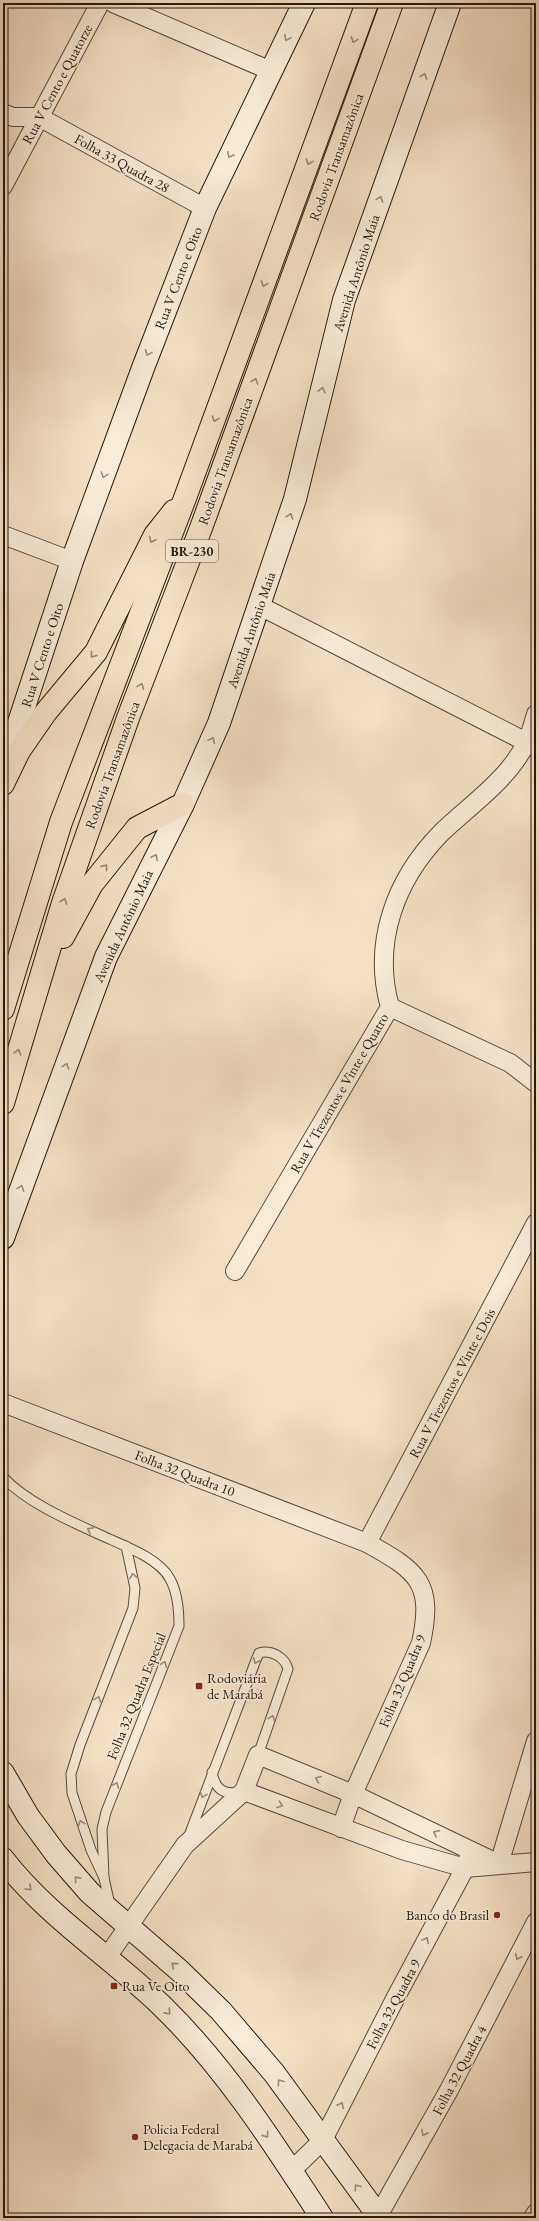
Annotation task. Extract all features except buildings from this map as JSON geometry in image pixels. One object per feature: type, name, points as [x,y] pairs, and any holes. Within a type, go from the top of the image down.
[{"type":"highway","name":"Rodovia Transamazônica","points":[[3,1009],[61,822],[185,498],[367,3]]},
{"type":"highway","name":"Rodovia Transamazônica","points":[[3,1103],[63,903],[128,718],[204,521],[392,3]]},
{"type":"highway","points":[[3,784],[19,751],[46,712],[96,652],[155,535],[185,498]]},
{"type":"highway","points":[[34,1000],[65,933],[92,884],[137,828],[183,804]]},
{"type":"main road","name":"Rua V Cento e Oito","points":[[3,771],[72,562],[143,368],[205,208],[304,3]]},
{"type":"main road","name":"Avenida Antônio Maia","points":[[3,1238],[106,957],[183,804],[219,723],[260,606],[295,499],[344,300],[450,3]]},
{"type":"main road","points":[[3,1773],[28,1816],[56,1854],[90,1893],[180,1971],[221,2011],[274,2073],[379,2217]]},
{"type":"main road","points":[[3,1859],[56,1916],[107,1957],[162,2006],[199,2047],[240,2098],[322,2218]]},
{"type":"street","name":"Rua V Cento e Quatorze","points":[[3,186],[100,3]]},
{"type":"street","points":[[113,3],[271,71]]},
{"type":"street","points":[[3,113],[13,117],[39,117]]},
{"type":"street","name":"Folha 33 Quadra 28","points":[[39,117],[205,208]]},
{"type":"street","points":[[3,535],[72,562]]},
{"type":"street","points":[[260,606],[531,745]]},
{"type":"street","name":"Rua V Trezentos e Vinte e Quatro","points":[[236,1271],[390,1007],[383,974],[384,953],[389,922],[400,888],[416,863],[442,833],[477,802],[510,765],[531,745],[536,714]]},
{"type":"street","points":[[390,1007],[510,1063],[536,1083]]},
{"type":"street","name":"Rua V Trezentos e Vinte e Dois","points":[[367,1543],[536,1224]]},
{"type":"street","name":"Folha 32 Quadra 10","points":[[3,1403],[367,1543]]},
{"type":"street","name":"Folha 32 Quadra 9","points":[[341,1828],[353,1794],[421,1643],[426,1618],[426,1601],[422,1587],[413,1573],[398,1560],[367,1543]]},
{"type":"street","points":[[499,1864],[536,1741]]},
{"type":"street","points":[[107,1957],[129,1928],[185,1845],[244,1791],[258,1755],[353,1794],[499,1864]]},
{"type":"street","points":[[244,1791],[402,1850],[465,1868],[528,1862],[536,1853]]},
{"type":"street","name":"Folha 32 Quadra 9","points":[[291,2171],[323,2140],[396,1997],[465,1868],[471,1851]]},
{"type":"street","name":"Folha 32 Quadra 4","points":[[379,2217],[449,2090],[536,1922]]},
{"type":"street","points":[[533,2218],[536,2213]]},
{"type":"lane","name":"Folha 32 Quadra Especial","points":[[3,1477],[12,1487],[29,1498],[68,1519],[126,1546],[160,1566],[170,1578],[179,1610],[179,1626],[106,1812],[102,1829],[104,1878]]},
{"type":"lane","name":"Folha 32 Quadra Especial","points":[[112,1912],[104,1878],[80,1819],[72,1793],[71,1774],[80,1745],[133,1608],[135,1588],[126,1546]]},
{"type":"lane","points":[[185,1845],[259,1653],[270,1652],[286,1662],[288,1669],[286,1679],[258,1755]]},
{"type":"lane","points":[[212,1772],[214,1784],[220,1790],[230,1794],[244,1791]]},
{"type":"place","name":"Rodoviária de Marabá","points":[[199,1686]]},
{"type":"place","name":"Banco do Brasil","points":[[497,1915]]},
{"type":"place","name":"Rua Ve Oito","points":[[114,1986]]},
{"type":"place","name":"Policia Federal Delegacia de Marabá","points":[[135,2137]]}]
